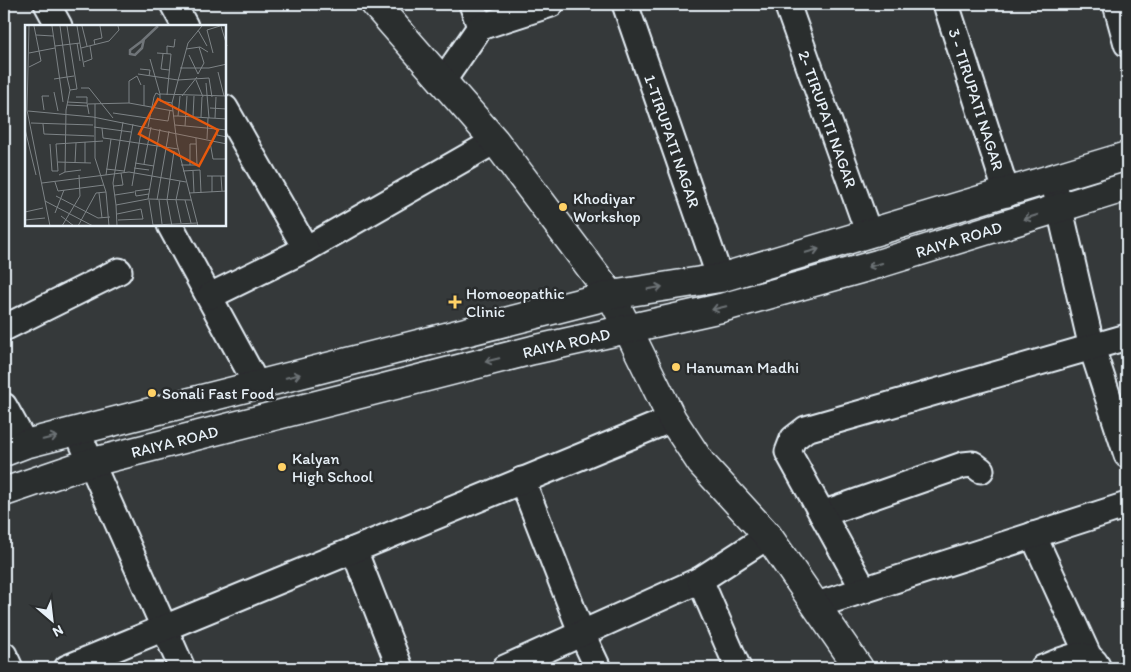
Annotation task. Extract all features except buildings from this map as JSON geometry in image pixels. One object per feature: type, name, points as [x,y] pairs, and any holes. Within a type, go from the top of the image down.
[{"type":"street","points":[[47,4],[58,25]]},
{"type":"street","points":[[174,4],[184,25]]},
{"type":"street","points":[[376,4],[495,141],[611,296],[672,419],[701,463],[768,536],[817,605],[858,668]]},
{"type":"street","points":[[472,4],[480,27]]},
{"type":"street","points":[[442,82],[480,27],[550,4]]},
{"type":"street","name":"1-TIRUPATI NAGAR","points":[[625,4],[720,278]]},
{"type":"street","name":"2- TIRUPATI NAGAR","points":[[787,4],[869,234]]},
{"type":"street","name":"3 - TIRUPATI NAGAR","points":[[946,4],[1007,194]]},
{"type":"street","points":[[1116,4],[1127,44]]},
{"type":"street","points":[[226,110],[306,249]]},
{"type":"street","points":[[210,296],[306,249],[495,141]]},
{"type":"street","name":"RAIYA ROAD","points":[[14,448],[611,296],[720,278],[1007,194],[1127,156]]},
{"type":"street","points":[[1053,179],[1062,208],[1092,348],[1127,455]]},
{"type":"street","name":"RAIYA ROAD","points":[[4,492],[89,463],[533,350],[721,308],[841,274],[1127,187]]},
{"type":"street","points":[[171,226],[257,385]]},
{"type":"street","points":[[4,328],[119,271]]},
{"type":"street","points":[[864,590],[788,452],[793,439],[806,429],[1127,337]]},
{"type":"street","points":[[4,406],[14,448]]},
{"type":"street","points":[[67,668],[672,419]]},
{"type":"street","points":[[77,431],[89,463],[182,668]]},
{"type":"street","points":[[822,514],[963,465],[973,464],[981,470]]},
{"type":"street","points":[[522,480],[582,634],[598,668]]},
{"type":"street","points":[[817,605],[1127,505]]},
{"type":"street","points":[[1033,535],[1093,662]]},
{"type":"street","points":[[505,668],[700,580],[768,536]]},
{"type":"street","points":[[354,550],[400,668]]},
{"type":"street","points":[[700,580],[738,668]]},
{"type":"street","points":[[4,655],[10,668]]},
{"type":"street","points":[[1043,668],[1079,655],[1093,662]]},
{"type":"place","name":"Khodiyar Workshop","points":[[563,207]]},
{"type":"place","name":"Homoeopathic Clinic","points":[[455,302]]},
{"type":"place","name":"Hanuman Madhi","points":[[676,367]]},
{"type":"place","name":"Sonali Fast Food","points":[[152,393]]},
{"type":"place","name":"Kalyan High School","points":[[282,467]]}]
